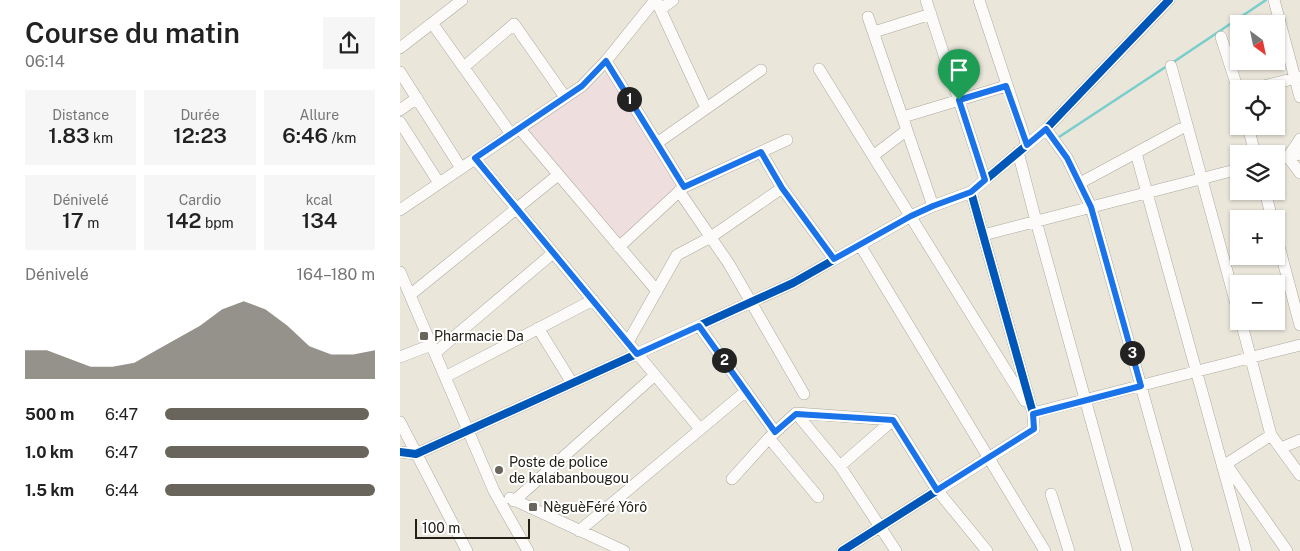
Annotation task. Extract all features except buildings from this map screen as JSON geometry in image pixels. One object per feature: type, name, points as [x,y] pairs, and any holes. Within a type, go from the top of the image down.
[{"type":"street","points":[[400,48],[462,0]]},
{"type":"street","points":[[400,210],[582,86],[657,3],[674,0]]},
{"type":"street","points":[[926,0],[985,180]]},
{"type":"street","points":[[979,0],[1006,86],[1022,149],[1036,221],[1127,551]]},
{"type":"street","points":[[400,452],[416,454],[792,284],[911,216],[971,192],[1046,129],[1169,0]]},
{"type":"street","points":[[1274,0],[1298,77],[1300,97]]},
{"type":"street","points":[[657,3],[706,108]]},
{"type":"street","points":[[874,32],[931,14]]},
{"type":"street","points":[[868,17],[933,206]]},
{"type":"street","points":[[432,23],[515,131],[558,174],[657,291]]},
{"type":"street","points":[[464,67],[514,24],[565,97]]},
{"type":"street","points":[[1221,37],[1235,80]]},
{"type":"street","points":[[606,61],[657,143],[711,238],[752,302],[804,394]]},
{"type":"street","points":[[1171,66],[1230,282]]},
{"type":"street","points":[[819,69],[1033,414]]},
{"type":"street","points":[[657,143],[761,70]]},
{"type":"street","points":[[400,72],[461,168]]},
{"type":"street","points":[[1285,80],[1298,77]]},
{"type":"street","points":[[903,117],[1006,86]]},
{"type":"street","points":[[400,110],[417,98]]},
{"type":"street","points":[[400,122],[439,183]]},
{"type":"street","points":[[1046,129],[1067,158],[1091,207],[1187,551]]},
{"type":"street","points":[[1080,183],[1180,129]]},
{"type":"street","points":[[873,156],[907,130]]},
{"type":"street","points":[[1288,156],[1300,139]]},
{"type":"street","points":[[619,246],[682,189],[787,140]]},
{"type":"street","points":[[761,152],[782,188],[834,259]]},
{"type":"street","points":[[1136,153],[1224,465],[1246,551]]},
{"type":"street","points":[[1285,157],[1300,154]]},
{"type":"street","points":[[1288,156],[1300,173]]},
{"type":"street","points":[[475,158],[700,429]]},
{"type":"street","points":[[983,235],[1230,171]]},
{"type":"street","points":[[410,295],[558,174]]},
{"type":"street","points":[[628,342],[677,255],[711,238],[782,188]]},
{"type":"street","points":[[842,551],[1034,429],[1033,414],[971,192]]},
{"type":"street","points":[[860,244],[1045,551]]},
{"type":"street","points":[[400,357],[433,349],[553,252]]},
{"type":"street","points":[[1284,265],[1300,325]]},
{"type":"street","points":[[400,272],[494,491],[528,551]]},
{"type":"street","points":[[445,377],[593,300]]},
{"type":"street","points":[[699,326],[746,391],[772,435],[818,497]]},
{"type":"street","points":[[538,328],[572,383]]},
{"type":"street","points":[[1242,330],[1271,435],[1300,475]]},
{"type":"street","points":[[1033,414],[1300,345]]},
{"type":"street","points":[[514,501],[655,375]]},
{"type":"street","points":[[579,530],[746,391]]},
{"type":"street","points":[[796,414],[840,466],[896,551]]},
{"type":"street","points":[[732,479],[772,435],[796,414],[893,420]]},
{"type":"street","points":[[840,466],[893,420]]},
{"type":"street","points":[[893,420],[937,490],[987,551]]},
{"type":"street","points":[[400,422],[467,551]]},
{"type":"street","points":[[1224,465],[1271,435]]},
{"type":"street","points":[[1281,448],[1300,440]]},
{"type":"street","points":[[1224,465],[1287,551]]},
{"type":"street","points":[[494,491],[624,551]]},
{"type":"street","points":[[1051,494],[1070,551]]},
{"type":"shaded area","points":[[608,73],[678,187],[619,240],[526,129]]},
{"type":"waterway","points":[[1172,63],[1266,0]]},
{"type":"waterway","points":[[1059,137],[1167,66]]},
{"type":"cycle path","points":[[400,452],[416,454],[793,283],[911,216],[971,192],[1046,129],[1169,0]]},
{"type":"cycle path","points":[[842,551],[1034,429],[1033,413],[971,192]]},
{"type":"place","name":"Pharmacie Da","points":[[424,336]]},
{"type":"place","name":"Poste de police de kalabanbougou","points":[[499,470]]},
{"type":"place","name":"NèguèFéré Yôrô","points":[[533,507]]},
{"type":"route","points":[[606,61],[684,187],[761,152],[782,188],[834,259],[911,216],[971,192],[985,180],[959,100],[1006,86],[1027,145],[1046,129],[1067,158],[1091,207],[1141,386],[1033,414],[1034,429],[937,490],[893,420],[796,414],[775,432],[699,326],[637,354],[475,158],[582,86],[606,61]]}]
